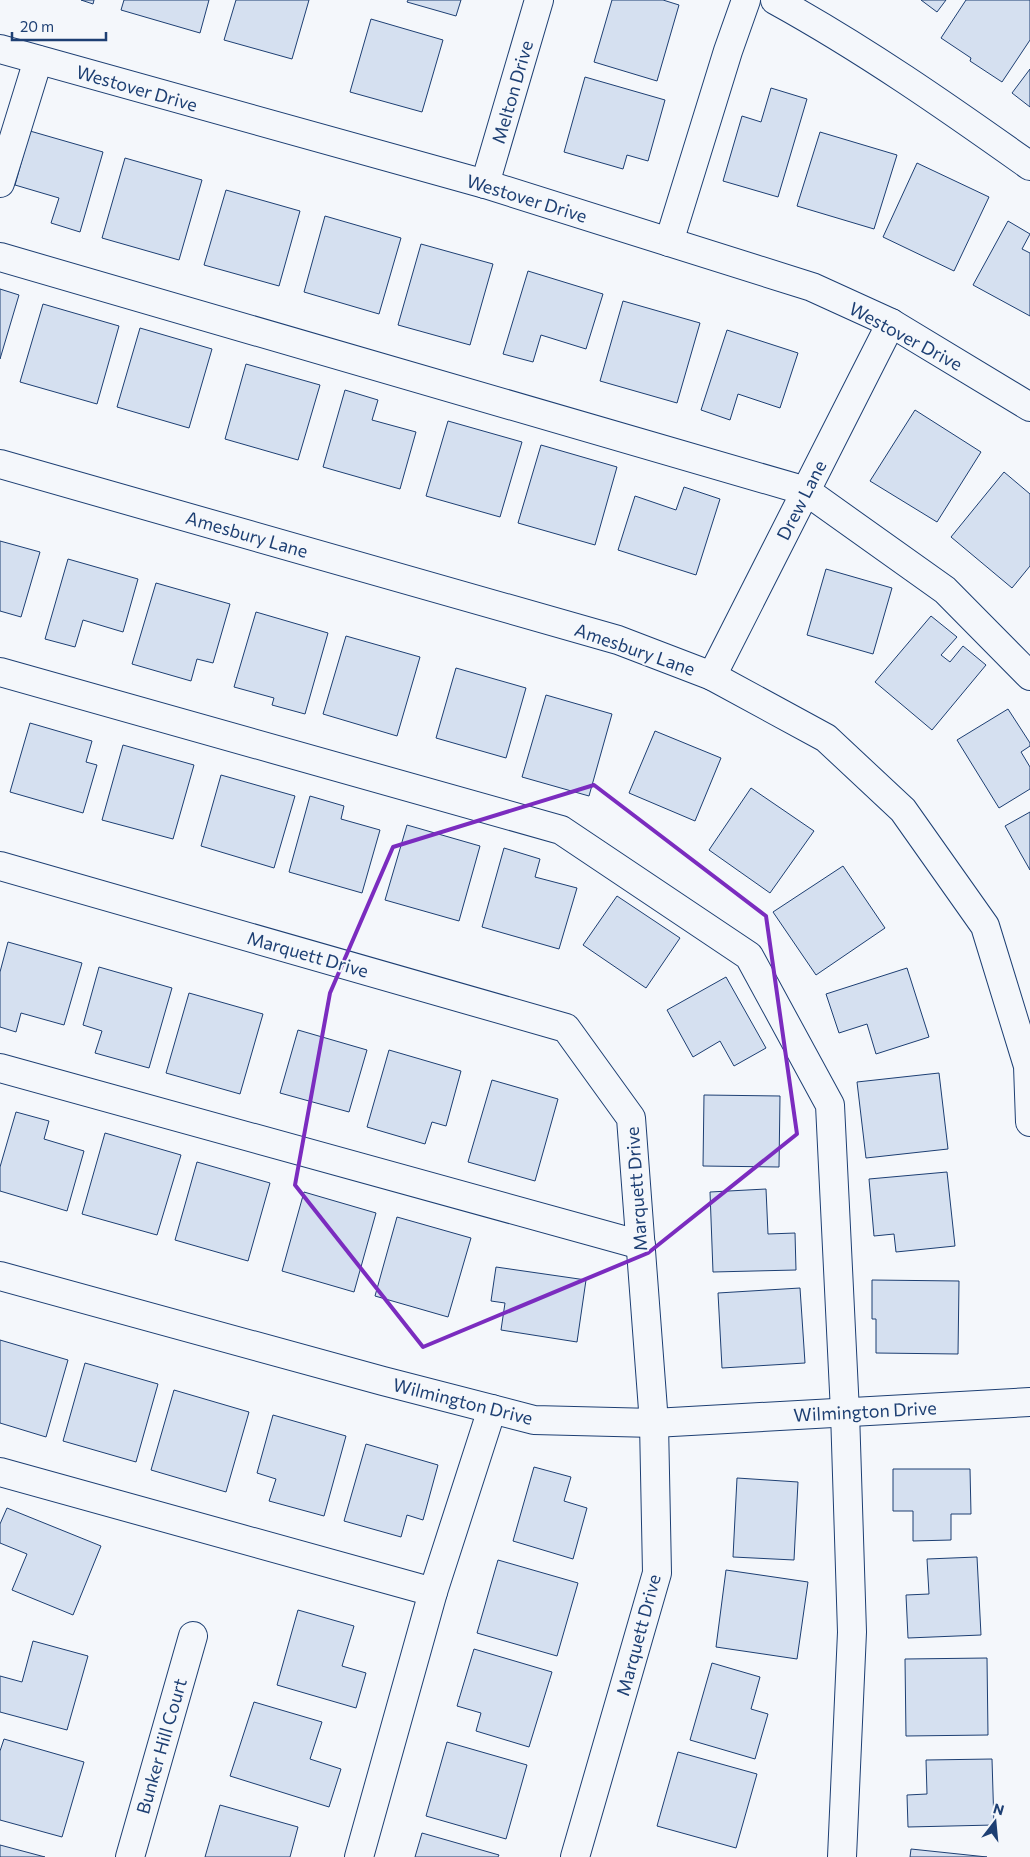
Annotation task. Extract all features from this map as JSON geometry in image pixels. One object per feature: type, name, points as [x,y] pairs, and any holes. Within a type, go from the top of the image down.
[{"type":"street","name":"Melton Drive","points":[[485,184],[539,0]]},
{"type":"street","points":[[668,242],[746,0]]},
{"type":"street","points":[[775,0],[822,26],[941,102],[1030,166]]},
{"type":"street","name":"Westover Drive","points":[[0,49],[485,184],[812,287],[890,323],[1030,407]]},
{"type":"street","points":[[0,183],[38,60]]},
{"type":"street","points":[[0,257],[806,491],[945,590],[1030,676]]},
{"type":"street","name":"Drew Lane","points":[[712,676],[890,323]]},
{"type":"street","name":"Amesbury Lane","points":[[0,464],[618,640],[712,676],[826,738],[903,810],[985,926],[1028,1066],[1030,1122]]},
{"type":"street","points":[[0,672],[562,830],[749,956],[830,1105],[845,1412],[852,1632],[842,1857]]},
{"type":"street","name":"Marquett Drive","points":[[0,866],[566,1028],[631,1118],[654,1423],[658,1573],[575,1857]]},
{"type":"street","points":[[0,1068],[641,1245]]},
{"type":"street","name":"Wilmington Drive","points":[[0,1276],[383,1381],[534,1420],[654,1423],[1030,1402]]},
{"type":"street","points":[[359,1857],[433,1592],[492,1409]]},
{"type":"street","points":[[0,1472],[433,1592]]},
{"type":"street","name":"Bunker Hill Court","points":[[130,1857],[193,1636]]},
{"type":"highlighted area","points":[[594,785],[766,916],[797,1134],[648,1253],[423,1347],[295,1185],[330,993],[393,847]]},
{"type":"building","points":[[81,0],[94,0],[93,4]]},
{"type":"building","points":[[124,0],[209,0],[200,33],[121,10]]},
{"type":"building","points":[[236,0],[309,0],[292,59],[224,40]]},
{"type":"building","points":[[408,0],[461,0],[456,16],[407,2]]},
{"type":"building","points":[[612,0],[663,0],[679,5],[657,81],[594,62]]},
{"type":"building","points":[[921,0],[946,0],[937,12]]},
{"type":"building","points":[[966,0],[1030,0],[1030,40],[1002,82],[970,61],[971,58],[941,38]]},
{"type":"building","points":[[371,19],[443,40],[422,112],[350,92]]},
{"type":"building","points":[[1030,69],[1030,107],[1012,93]]},
{"type":"building","points":[[585,77],[665,100],[648,161],[627,155],[623,169],[564,152]]},
{"type":"building","points":[[771,88],[807,99],[778,197],[723,181],[742,116],[761,122]]},
{"type":"building","points":[[30,131],[103,152],[80,232],[51,223],[59,198],[15,185]]},
{"type":"building","points":[[820,132],[897,155],[874,229],[797,206]]},
{"type":"building","points":[[125,158],[202,180],[179,260],[102,238]]},
{"type":"building","points":[[917,163],[989,197],[954,271],[883,237]]},
{"type":"building","points":[[226,190],[300,211],[279,286],[204,265]]},
{"type":"building","points":[[325,216],[401,238],[379,314],[304,292]]},
{"type":"building","points":[[1008,221],[1030,234],[1022,249],[1030,253],[1030,316],[973,285]]},
{"type":"building","points":[[421,244],[493,264],[470,345],[398,325]]},
{"type":"building","points":[[528,271],[603,294],[586,349],[541,335],[533,362],[503,354]]},
{"type":"building","points":[[0,289],[19,295],[0,359]]},
{"type":"building","points":[[623,301],[700,323],[677,403],[600,381]]},
{"type":"building","points":[[43,304],[119,326],[97,404],[20,382]]},
{"type":"building","points":[[140,328],[212,349],[189,428],[117,407]]},
{"type":"building","points":[[727,330],[798,353],[780,408],[738,394],[730,420],[701,410]]},
{"type":"building","points":[[246,364],[320,385],[298,460],[225,439]]},
{"type":"building","points":[[345,390],[378,400],[372,420],[416,432],[400,489],[323,467]]},
{"type":"building","points":[[915,410],[981,452],[937,522],[870,481]]},
{"type":"building","points":[[448,421],[522,442],[500,517],[426,496]]},
{"type":"building","points":[[541,445],[617,467],[595,545],[518,523]]},
{"type":"building","points":[[1004,472],[1030,494],[1030,566],[1012,588],[951,537]]},
{"type":"building","points":[[684,487],[720,499],[696,575],[618,550],[635,496],[676,510]]},
{"type":"building","points":[[0,541],[40,552],[21,617],[0,611]]},
{"type":"building","points":[[68,559],[138,579],[123,632],[83,620],[75,647],[45,639]]},
{"type":"building","points":[[826,569],[892,588],[873,654],[807,635]]},
{"type":"building","points":[[156,583],[230,604],[213,663],[197,659],[191,681],[132,664]]},
{"type":"building","points":[[256,612],[328,633],[305,714],[272,705],[274,698],[234,687]]},
{"type":"building","points":[[931,616],[957,637],[941,655],[950,662],[963,646],[986,665],[932,730],[875,682]]},
{"type":"building","points":[[346,636],[420,657],[397,736],[323,714]]},
{"type":"building","points":[[456,668],[526,688],[506,758],[436,738]]},
{"type":"building","points":[[546,695],[612,714],[589,796],[522,777]]},
{"type":"building","points":[[1008,709],[1030,743],[1030,746],[1021,752],[1030,767],[1030,789],[999,808],[957,740]]},
{"type":"building","points":[[30,723],[92,741],[86,762],[97,765],[83,813],[10,792]]},
{"type":"building","points":[[655,731],[721,758],[695,821],[629,793]]},
{"type":"building","points":[[123,745],[194,765],[173,839],[102,820]]},
{"type":"building","points":[[221,775],[295,796],[274,868],[201,846]]},
{"type":"building","points":[[751,788],[814,831],[770,893],[709,850]]},
{"type":"building","points":[[310,796],[344,806],[341,819],[380,830],[362,893],[289,872]]},
{"type":"building","points":[[1030,812],[1030,870],[1005,826]]},
{"type":"building","points":[[407,825],[480,846],[459,921],[385,900]]},
{"type":"building","points":[[504,848],[540,859],[535,877],[577,888],[559,949],[482,927]]},
{"type":"building","points":[[843,866],[885,928],[816,975],[773,912]]},
{"type":"building","points":[[617,896],[680,938],[646,988],[583,945]]},
{"type":"building","points":[[8,942],[82,963],[64,1025],[21,1013],[16,1032],[0,1027],[0,972]]},
{"type":"building","points":[[99,967],[172,988],[149,1068],[95,1053],[102,1031],[83,1025]]},
{"type":"building","points":[[907,968],[929,1037],[876,1054],[867,1024],[839,1033],[826,994]]},
{"type":"building","points":[[726,977],[766,1048],[734,1066],[720,1041],[693,1057],[667,1010]]},
{"type":"building","points":[[189,993],[263,1014],[240,1094],[166,1073]]},
{"type":"building","points":[[298,1030],[367,1050],[349,1112],[280,1093]]},
{"type":"building","points":[[389,1050],[461,1071],[446,1126],[432,1122],[425,1144],[367,1127]]},
{"type":"building","points":[[939,1073],[948,1149],[866,1158],[857,1082]]},
{"type":"building","points":[[492,1080],[558,1099],[535,1181],[468,1162]]},
{"type":"building","points":[[704,1095],[780,1096],[779,1167],[703,1166]]},
{"type":"building","points":[[16,1112],[49,1121],[44,1139],[84,1151],[67,1211],[0,1191],[0,1167]]},
{"type":"building","points":[[105,1133],[181,1155],[157,1235],[82,1214]]},
{"type":"building","points":[[197,1162],[270,1183],[248,1261],[175,1240]]},
{"type":"building","points":[[947,1172],[955,1246],[896,1252],[894,1234],[874,1236],[869,1179]]},
{"type":"building","points":[[766,1189],[768,1234],[795,1233],[796,1270],[713,1272],[710,1192]]},
{"type":"building","points":[[304,1192],[376,1213],[354,1292],[282,1271]]},
{"type":"building","points":[[397,1217],[471,1238],[448,1317],[375,1296]]},
{"type":"building","points":[[496,1267],[586,1280],[577,1342],[501,1330],[505,1303],[491,1301]]},
{"type":"building","points":[[872,1280],[959,1281],[958,1354],[876,1353],[876,1319],[872,1319]]},
{"type":"building","points":[[800,1288],[805,1363],[722,1368],[718,1293]]},
{"type":"building","points":[[0,1340],[68,1360],[46,1437],[0,1423]]},
{"type":"building","points":[[85,1363],[158,1384],[136,1462],[63,1441]]},
{"type":"building","points":[[174,1390],[249,1412],[226,1492],[151,1470]]},
{"type":"building","points":[[273,1415],[346,1436],[324,1516],[269,1501],[276,1479],[257,1473]]},
{"type":"building","points":[[366,1444],[438,1465],[423,1520],[407,1515],[401,1537],[344,1521]]},
{"type":"building","points":[[534,1467],[571,1477],[564,1501],[587,1508],[573,1559],[513,1541]]},
{"type":"building","points":[[893,1469],[970,1469],[971,1514],[951,1514],[951,1540],[913,1541],[913,1511],[893,1511]]},
{"type":"building","points":[[737,1478],[798,1482],[794,1560],[733,1557]]},
{"type":"building","points":[[7,1508],[101,1546],[73,1615],[12,1590],[27,1554],[0,1543],[0,1524]]},
{"type":"building","points":[[977,1557],[981,1635],[908,1638],[906,1595],[929,1594],[927,1559]]},
{"type":"building","points":[[498,1560],[578,1583],[557,1656],[477,1633]]},
{"type":"building","points":[[726,1570],[808,1582],[797,1659],[716,1647]]},
{"type":"building","points":[[298,1610],[354,1626],[342,1666],[366,1673],[356,1708],[277,1685]]},
{"type":"building","points":[[33,1641],[88,1656],[67,1730],[0,1712],[0,1676],[22,1682]]},
{"type":"building","points":[[474,1649],[552,1672],[529,1747],[476,1731],[481,1713],[457,1706]]},
{"type":"building","points":[[987,1658],[988,1735],[906,1736],[905,1659]]},
{"type":"building","points":[[712,1663],[760,1677],[751,1709],[768,1714],[755,1759],[690,1740]]},
{"type":"building","points":[[254,1702],[322,1722],[310,1759],[341,1769],[329,1807],[230,1776]]},
{"type":"building","points":[[4,1739],[84,1762],[62,1837],[0,1820],[0,1751]]},
{"type":"building","points":[[447,1742],[527,1765],[506,1839],[426,1816]]},
{"type":"building","points":[[678,1752],[757,1774],[736,1848],[657,1826]]},
{"type":"building","points":[[992,1759],[994,1825],[908,1827],[907,1795],[927,1794],[926,1760]]},
{"type":"building","points":[[220,1805],[298,1827],[290,1857],[205,1857]]},
{"type":"building","points":[[422,1833],[499,1855],[498,1857],[415,1857]]},
{"type":"building","points":[[0,1845],[45,1857],[0,1857]]},
{"type":"building","points":[[911,1849],[987,1857],[910,1857]]}]
